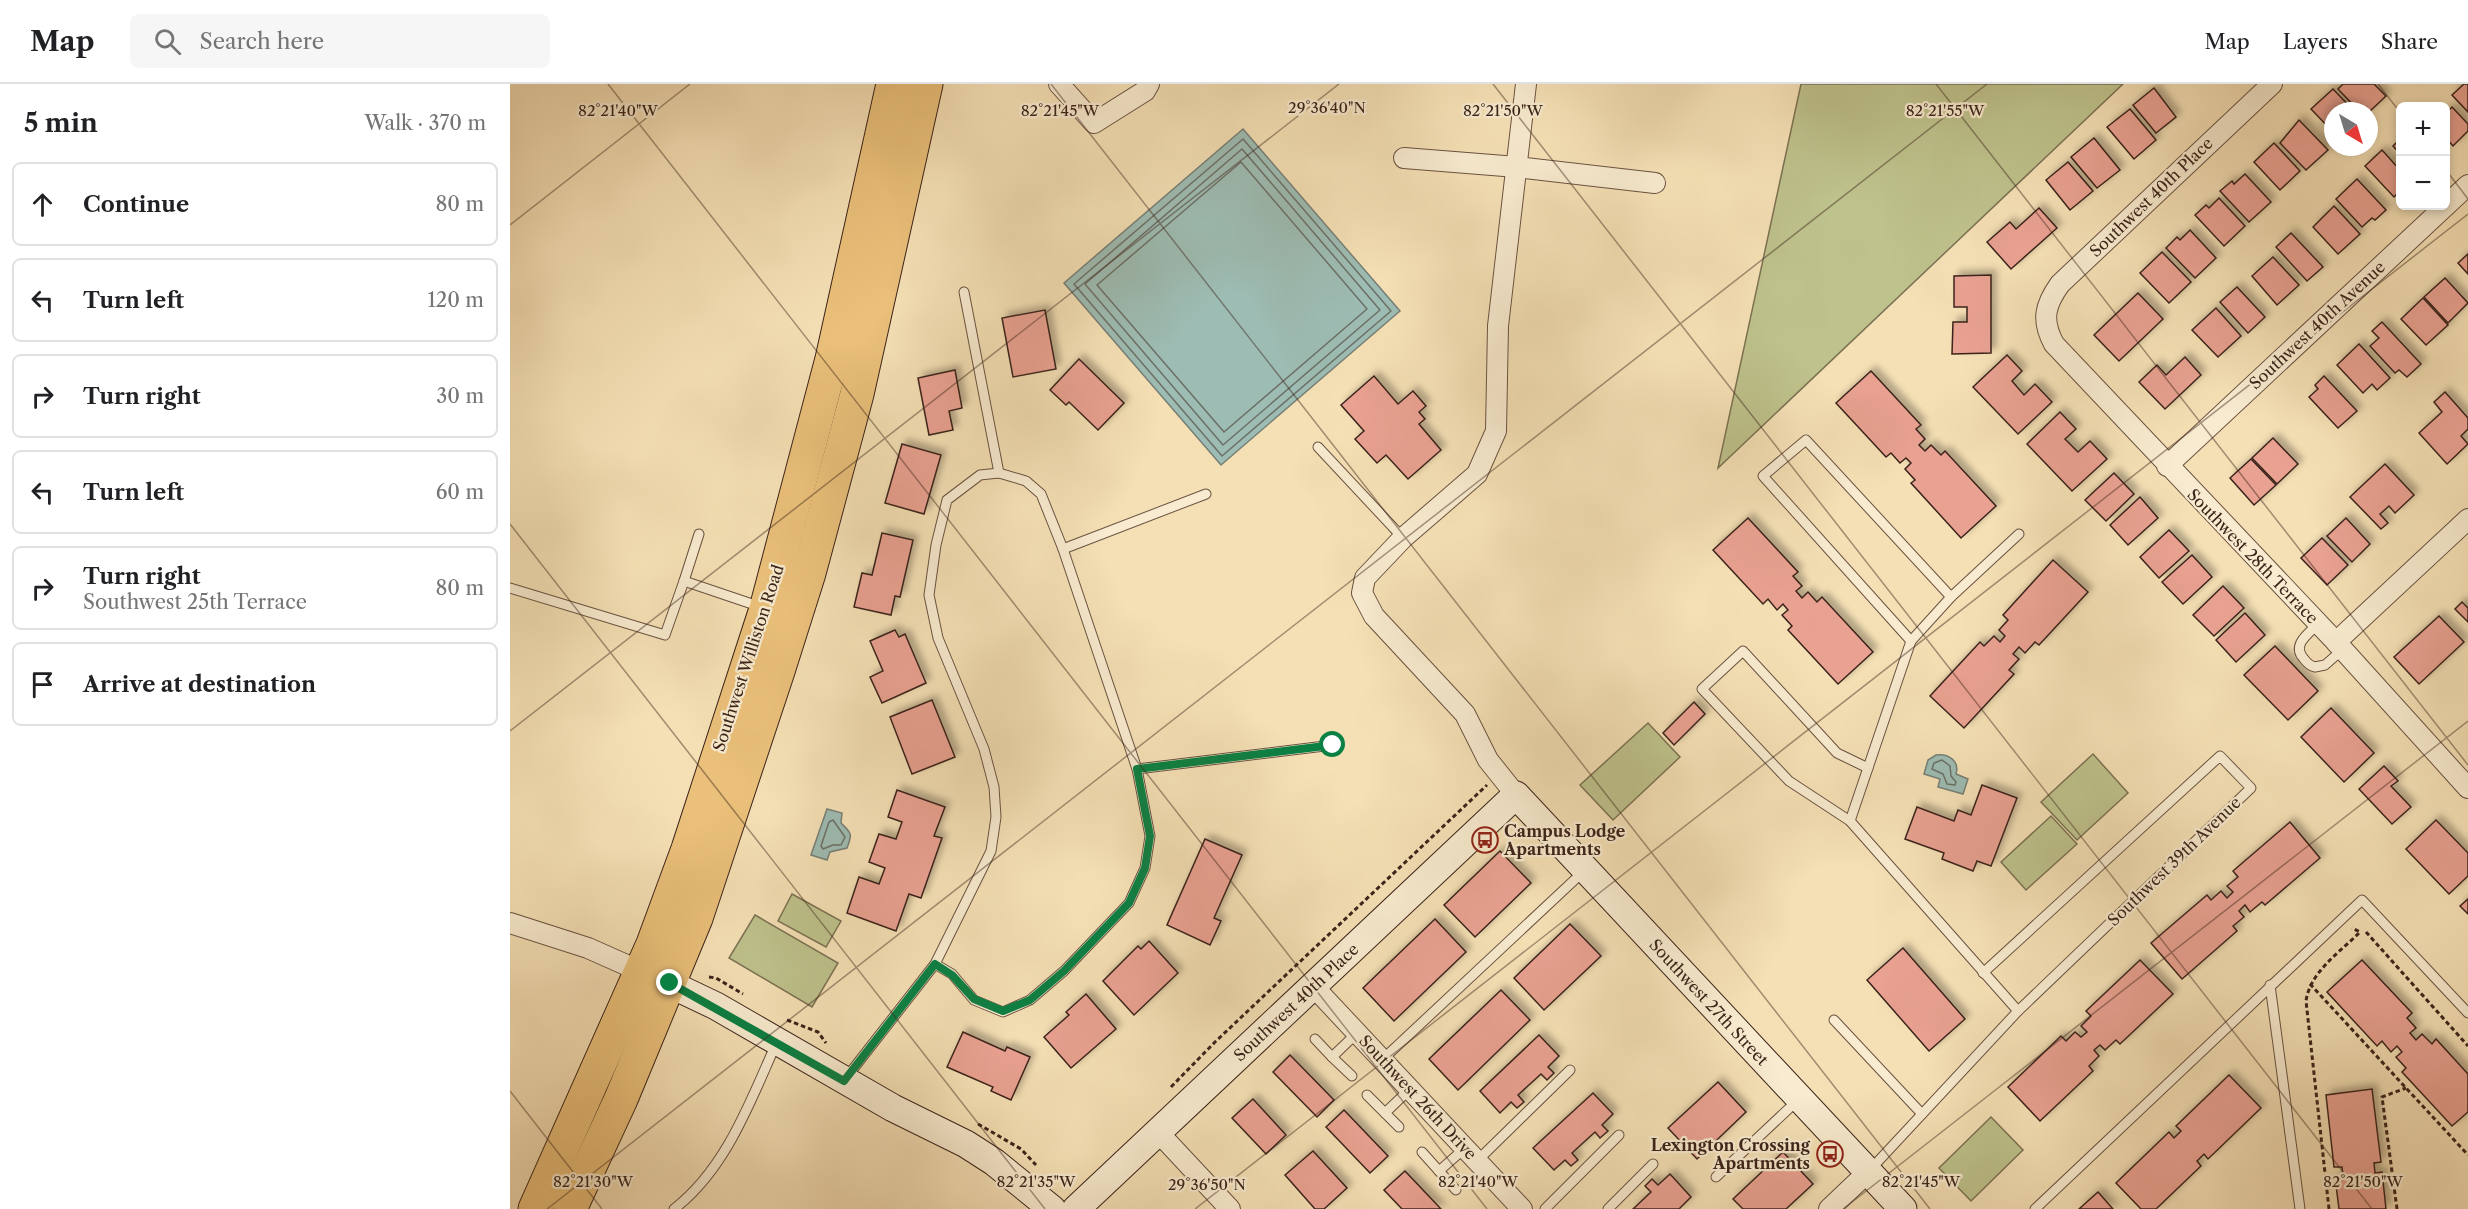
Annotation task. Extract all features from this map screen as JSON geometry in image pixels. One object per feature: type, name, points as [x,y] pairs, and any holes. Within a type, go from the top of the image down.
[{"type":"highway","name":"Southwest Williston Road","points":[[570,1209],[621,1099],[656,977],[688,849],[766,609],[832,359],[893,84]]},
{"type":"highway","name":"Southwest Williston Road","points":[[535,1209],[656,977],[696,918],[809,573],[859,384],[926,84]]},
{"type":"highway","points":[[552,1209],[555,1202],[556,1167]]},
{"type":"street","points":[[1059,84],[1094,123],[1145,91],[1149,84]]},
{"type":"street","points":[[1516,795],[1488,760],[1465,714],[1374,616],[1362,593],[1365,578],[1403,538],[1477,474],[1496,431],[1498,326],[1526,84]]},
{"type":"street","name":"Southwest 40th Place","points":[[2046,321],[2049,301],[2060,284],[2272,84]]},
{"type":"street","points":[[1404,158],[1517,167],[1655,183]]},
{"type":"street","name":"Southwest 40th Avenue","points":[[2167,466],[2468,185]]},
{"type":"street","name":"Southwest 28th Terrace","points":[[2046,321],[2054,344],[2339,646],[2468,788]]},
{"type":"street","points":[[2339,646],[2468,519]]},
{"type":"street","name":"Southwest 40th Place","points":[[1076,1209],[1516,795]]},
{"type":"street","name":"Southwest 27th Street","points":[[1516,795],[1903,1209]]},
{"type":"street","points":[[510,923],[588,948],[656,977],[844,1081],[976,1150],[1052,1209]]},
{"type":"street","name":"Southwest 26th Drive","points":[[1313,986],[1522,1209]]},
{"type":"street","points":[[1158,1132],[1230,1209]]},
{"type":"street","points":[[1829,1209],[1868,1172]]},
{"type":"lane","points":[[964,292],[999,473]]},
{"type":"lane","points":[[1911,640],[1763,476],[1806,440],[1951,597]]},
{"type":"lane","points":[[1318,447],[1403,538]]},
{"type":"lane","points":[[844,1081],[935,964],[991,850],[996,817],[994,787],[984,749],[938,638],[930,595],[934,555],[947,500],[980,475],[999,473],[1026,480],[1041,494],[1063,549],[1137,769],[1150,836],[1145,868],[1129,903],[1064,971],[1030,1000],[1003,1011],[974,999],[952,975],[935,964]]},
{"type":"lane","points":[[1063,549],[1206,494]]},
{"type":"lane","points":[[510,588],[665,635],[699,534]]},
{"type":"lane","points":[[1850,821],[1911,640],[1951,597],[2019,534]]},
{"type":"lane","points":[[684,581],[766,609]]},
{"type":"lane","points":[[2318,624],[2300,642],[2298,648],[2311,667],[2320,666],[2339,646]]},
{"type":"lane","points":[[1868,768],[1837,753],[1743,651],[1702,689],[1789,781],[1850,821],[2018,1011]]},
{"type":"lane","points":[[1137,769],[1333,745]]},
{"type":"lane","name":"Southwest 39th Avenue","points":[[1868,1172],[2018,1011],[2251,788],[2220,756],[1983,973]]},
{"type":"lane","points":[[1382,1060],[1586,870]]},
{"type":"lane","points":[[2035,1209],[2362,900],[2468,1013]]},
{"type":"lane","points":[[2270,985],[2300,1209]]},
{"type":"lane","points":[[1834,1020],[1922,1114]]},
{"type":"lane","points":[[1332,1057],[1357,1033]]},
{"type":"lane","points":[[1315,1039],[1352,1076]]},
{"type":"lane","points":[[674,1209],[694,1192],[713,1169],[741,1119],[777,1042]]},
{"type":"lane","points":[[1439,1171],[1471,1154],[1570,1070]]},
{"type":"lane","points":[[1385,1113],[1410,1089]]},
{"type":"lane","points":[[1367,1095],[1399,1127]]},
{"type":"lane","points":[[1716,1177],[1800,1099]]},
{"type":"lane","points":[[1545,1209],[1619,1136]]},
{"type":"lane","points":[[1422,1152],[1456,1190]]},
{"type":"lane","points":[[1608,1209],[1653,1164]]},
{"type":"path","points":[[1167,1091],[1215,1042],[1489,783]]},
{"type":"path","points":[[2329,1209],[2306,1002],[2310,984],[2360,932],[2343,917]]},
{"type":"path","points":[[2366,932],[2468,1046]]},
{"type":"path","points":[[2310,984],[2468,1155]]},
{"type":"path","points":[[2397,1209],[2382,1097],[2406,1088]]},
{"type":"path","points":[[969,1119],[1021,1149],[1040,1173]]},
{"type":"green space","points":[[1801,84],[2123,84],[1718,468]]},
{"type":"green space","points":[[1648,723],[1680,757],[1613,820],[1580,785]]},
{"type":"green space","points":[[2093,754],[2128,793],[2077,840],[2041,802]]},
{"type":"green space","points":[[2051,816],[2077,844],[2026,890],[2001,862]]},
{"type":"green space","points":[[792,894],[841,921],[826,947],[778,921]]},
{"type":"green space","points":[[755,915],[838,963],[812,1007],[729,958]]},
{"type":"green space","points":[[1991,1117],[2023,1150],[1971,1201],[1939,1168]]},
{"type":"water","points":[[1243,129],[1400,311],[1221,465],[1064,283]]},
{"type":"water","points":[[1936,755],[1945,755],[1952,759],[1956,765],[1956,774],[1968,779],[1963,794],[1938,787],[1940,779],[1924,774],[1928,760]]},
{"type":"water","points":[[827,809],[842,813],[841,823],[849,831],[850,839],[847,848],[830,852],[827,860],[811,855]]},
{"type":"building","points":[[2343,84],[2374,84],[2386,96],[2378,104],[2350,102],[2338,89]]},
{"type":"building","points":[[2464,84],[2468,84],[2468,112],[2452,95]]},
{"type":"building","points":[[2154,88],[2176,117],[2156,133],[2133,105]]},
{"type":"building","points":[[2333,89],[2345,102],[2324,102],[2324,123],[2311,109]]},
{"type":"building","points":[[2452,107],[2468,124],[2468,131],[2453,146],[2450,143],[2450,109]]},
{"type":"building","points":[[2130,109],[2156,140],[2134,159],[2107,127]]},
{"type":"building","points":[[2299,120],[2324,146],[2324,154],[2306,170],[2280,143]]},
{"type":"building","points":[[2094,138],[2120,170],[2097,188],[2071,157]]},
{"type":"building","points":[[2274,143],[2300,171],[2280,190],[2254,162]]},
{"type":"building","points":[[2382,150],[2396,166],[2396,195],[2394,197],[2365,166]]},
{"type":"building","points":[[2068,162],[2093,191],[2070,210],[2046,180]]},
{"type":"building","points":[[2245,174],[2271,202],[2249,222],[2220,191],[2232,181],[2234,184]]},
{"type":"building","points":[[2357,179],[2386,210],[2375,220],[2372,218],[2362,227],[2336,199]]},
{"type":"building","points":[[2219,198],[2245,226],[2224,246],[2195,215],[2206,205],[2209,208]]},
{"type":"building","points":[[2334,206],[2360,234],[2338,254],[2313,227]]},
{"type":"building","points":[[2039,208],[2057,228],[2011,269],[1987,242],[2010,222],[2016,229]]},
{"type":"building","points":[[2190,230],[2216,258],[2195,278],[2166,248],[2177,237],[2180,240]]},
{"type":"building","points":[[2291,233],[2323,267],[2307,281],[2276,247]]},
{"type":"building","points":[[2162,252],[2191,282],[2169,303],[2140,273]]},
{"type":"building","points":[[2468,254],[2468,274],[2458,263]]},
{"type":"building","points":[[2273,257],[2299,285],[2277,305],[2252,276]]},
{"type":"building","points":[[1991,275],[1991,353],[1952,354],[1953,322],[1967,322],[1967,307],[1954,307],[1954,276]]},
{"type":"building","points":[[2445,278],[2468,303],[2448,323],[2424,297]]},
{"type":"building","points":[[2237,287],[2265,317],[2248,333],[2220,302]]},
{"type":"building","points":[[2138,293],[2163,319],[2119,361],[2094,335]]},
{"type":"building","points":[[2423,298],[2448,325],[2426,345],[2401,319]]},
{"type":"building","points":[[2216,308],[2241,336],[2218,357],[2192,330]]},
{"type":"building","points":[[1045,310],[1056,369],[1013,377],[1002,318]]},
{"type":"building","points":[[2382,322],[2421,364],[2407,377],[2399,370],[2395,373],[2370,346],[2379,338],[2372,331]]},
{"type":"building","points":[[2359,344],[2390,378],[2377,390],[2372,384],[2363,393],[2337,365]]},
{"type":"building","points":[[2007,355],[2022,371],[2012,381],[2024,395],[2035,384],[2052,402],[2018,434],[1973,387]]},
{"type":"building","points":[[2185,357],[2201,375],[2165,409],[2139,382],[2157,365],[2166,375]]},
{"type":"building","points":[[1079,359],[1124,403],[1098,430],[1069,402],[1066,405],[1050,390]]},
{"type":"building","points":[[955,370],[962,408],[949,411],[953,430],[929,435],[918,378]]},
{"type":"building","points":[[1871,371],[1921,425],[1916,429],[1925,439],[1919,445],[1925,451],[1931,445],[1941,455],[1945,451],[1996,506],[1961,538],[1911,483],[1915,480],[1905,469],[1911,463],[1906,458],[1900,463],[1891,453],[1886,457],[1836,403]]},
{"type":"building","points":[[1374,376],[1398,404],[1413,391],[1426,406],[1419,412],[1425,419],[1419,424],[1441,450],[1408,479],[1386,455],[1377,463],[1355,439],[1364,431],[1341,405]]},
{"type":"building","points":[[2324,376],[2357,411],[2338,428],[2309,397],[2318,389],[2315,385]]},
{"type":"building","points":[[2445,392],[2468,418],[2468,429],[2461,436],[2468,444],[2447,464],[2419,433],[2442,412],[2434,402]]},
{"type":"building","points":[[2060,412],[2076,429],[2065,439],[2078,452],[2090,441],[2107,459],[2072,491],[2027,444]]},
{"type":"building","points":[[2273,438],[2298,464],[2277,484],[2252,458]]},
{"type":"building","points":[[902,444],[941,455],[924,514],[885,503]]},
{"type":"building","points":[[2251,459],[2276,485],[2254,505],[2230,478]]},
{"type":"building","points":[[2385,464],[2414,495],[2395,513],[2389,506],[2380,514],[2388,523],[2381,529],[2350,497]]},
{"type":"building","points":[[2114,473],[2134,494],[2106,521],[2085,500]]},
{"type":"building","points":[[2140,497],[2158,518],[2128,545],[2110,525]]},
{"type":"building","points":[[1748,518],[1798,572],[1793,576],[1802,586],[1796,591],[1802,598],[1808,592],[1817,602],[1822,597],[1873,652],[1838,684],[1788,630],[1792,626],[1782,615],[1788,610],[1783,604],[1777,610],[1768,599],[1763,604],[1713,550]]},
{"type":"building","points":[[2346,518],[2370,544],[2352,562],[2327,536]]},
{"type":"building","points":[[2169,530],[2189,551],[2159,578],[2140,557]]},
{"type":"building","points":[[882,533],[913,540],[900,597],[895,596],[891,615],[854,607],[862,573],[872,575]]},
{"type":"building","points":[[2322,538],[2348,565],[2327,585],[2301,558]]},
{"type":"building","points":[[2192,555],[2212,577],[2183,604],[2162,582]]},
{"type":"building","points":[[2053,560],[2088,592],[2039,645],[2035,642],[2025,653],[2019,647],[2013,654],[2019,659],[2009,670],[2014,674],[1964,728],[1930,696],[1980,642],[1984,646],[1994,636],[2000,642],[2005,636],[1999,630],[2008,620],[2003,615]]},
{"type":"building","points":[[2223,586],[2244,608],[2214,636],[2193,615]]},
{"type":"building","points":[[2462,602],[2468,608],[2468,622],[2455,609]]},
{"type":"building","points":[[2245,613],[2265,635],[2236,662],[2216,640]]},
{"type":"building","points":[[2439,616],[2464,642],[2419,684],[2394,657]]},
{"type":"building","points":[[895,630],[899,637],[905,634],[926,683],[882,703],[870,677],[883,671],[870,641]]},
{"type":"building","points":[[2275,646],[2318,691],[2288,720],[2244,675]]},
{"type":"building","points":[[932,700],[955,757],[912,774],[890,717]]},
{"type":"building","points":[[1694,702],[1705,714],[1674,745],[1663,733]]},
{"type":"building","points":[[2331,708],[2374,753],[2344,782],[2301,737]]},
{"type":"building","points":[[2384,766],[2398,781],[2391,786],[2411,807],[2392,824],[2359,789]]},
{"type":"building","points":[[1982,785],[2017,798],[1991,866],[1977,861],[1973,871],[1942,859],[1944,853],[1905,839],[1917,807],[1954,821],[1958,810],[1971,815]]},
{"type":"building","points":[[897,790],[945,807],[934,836],[942,838],[921,898],[909,894],[896,931],[847,913],[859,877],[879,884],[885,868],[869,862],[879,834],[896,839],[902,822],[888,817]]},
{"type":"building","points":[[2436,820],[2468,853],[2468,876],[2449,894],[2406,849]]},
{"type":"building","points":[[2290,822],[2320,858],[2265,905],[2262,902],[2250,912],[2245,905],[2239,911],[2244,917],[2233,926],[2237,931],[2182,979],[2151,943],[2207,895],[2211,900],[2221,891],[2227,898],[2233,892],[2227,886],[2238,877],[2233,871]]},
{"type":"building","points":[[1205,839],[1242,855],[1214,918],[1221,921],[1210,945],[1167,925]]},
{"type":"building","points":[[1500,851],[1531,883],[1475,937],[1444,905]]},
{"type":"building","points":[[2468,899],[2468,914],[2460,906]]},
{"type":"building","points":[[1435,919],[1466,952],[1394,1021],[1363,988]]},
{"type":"building","points":[[1570,924],[1601,956],[1544,1010],[1514,978]]},
{"type":"building","points":[[1149,941],[1178,973],[1134,1015],[1103,981],[1138,946],[1141,949]]},
{"type":"building","points":[[1903,948],[1965,1019],[1929,1051],[1867,980]]},
{"type":"building","points":[[2140,960],[2173,994],[2120,1044],[2116,1040],[2105,1050],[2100,1045],[2094,1050],[2099,1056],[2089,1066],[2093,1071],[2040,1121],[2008,1087],[2061,1036],[2066,1041],[2075,1032],[2081,1037],[2087,1032],[2081,1026],[2091,1016],[2086,1011]]},
{"type":"building","points":[[2362,960],[2412,1013],[2407,1018],[2416,1028],[2410,1033],[2416,1040],[2422,1034],[2432,1044],[2436,1039],[2468,1074],[2468,1112],[2452,1126],[2402,1072],[2406,1068],[2396,1057],[2402,1052],[2397,1046],[2391,1052],[2382,1041],[2377,1046],[2327,992]]},
{"type":"building","points":[[1501,990],[1530,1020],[1458,1090],[1429,1059]]},
{"type":"building","points":[[1086,994],[1116,1029],[1071,1068],[1044,1037],[1069,1015],[1066,1012]]},
{"type":"building","points":[[963,1032],[1005,1051],[1007,1047],[1030,1057],[1011,1100],[991,1091],[993,1087],[947,1067]]},
{"type":"building","points":[[1539,1035],[1559,1056],[1548,1067],[1554,1073],[1547,1080],[1541,1074],[1518,1095],[1524,1102],[1517,1108],[1511,1102],[1500,1113],[1480,1091]]},
{"type":"building","points":[[1290,1055],[1334,1100],[1317,1117],[1273,1072]]},
{"type":"building","points":[[2229,1075],[2261,1108],[2208,1159],[2204,1154],[2197,1161],[2201,1166],[2156,1209],[2141,1209],[2116,1183],[2169,1132],[2174,1138],[2181,1131],[2176,1126]]},
{"type":"building","points":[[1718,1082],[1746,1112],[1697,1159],[1668,1128]]},
{"type":"building","points":[[2372,1089],[2381,1162],[2374,1163],[2375,1173],[2382,1172],[2386,1209],[2339,1209],[2335,1177],[2343,1177],[2342,1167],[2334,1167],[2326,1095]]},
{"type":"building","points":[[1593,1093],[1613,1114],[1602,1125],[1608,1131],[1600,1138],[1595,1132],[1572,1153],[1578,1160],[1571,1166],[1565,1160],[1554,1170],[1533,1148]]},
{"type":"building","points":[[1253,1099],[1286,1135],[1266,1154],[1232,1118]]},
{"type":"building","points":[[1344,1110],[1388,1156],[1370,1173],[1326,1127]]},
{"type":"building","points":[[1313,1151],[1347,1188],[1324,1209],[1315,1209],[1285,1175]]},
{"type":"building","points":[[1783,1152],[1813,1184],[1786,1209],[1743,1209],[1733,1199]]},
{"type":"building","points":[[1405,1171],[1441,1209],[1402,1209],[1384,1190]]},
{"type":"building","points":[[1670,1174],[1691,1197],[1679,1209],[1633,1209],[1651,1192],[1645,1186],[1652,1179],[1658,1185]]},
{"type":"building","points":[[2098,1192],[2113,1209],[2079,1209]]},
{"type":"place","name":"Campus Lodge Apartments","points":[[1485,840]]},
{"type":"place","name":"Lexington Crossing Apartments","points":[[1830,1154]]},
{"type":"route","points":[[670,983],[716,1006],[844,1081],[935,964],[952,975],[974,999],[1003,1011],[1030,1000],[1064,971],[1129,903],[1145,868],[1150,836],[1137,769],[1333,745]]}]
